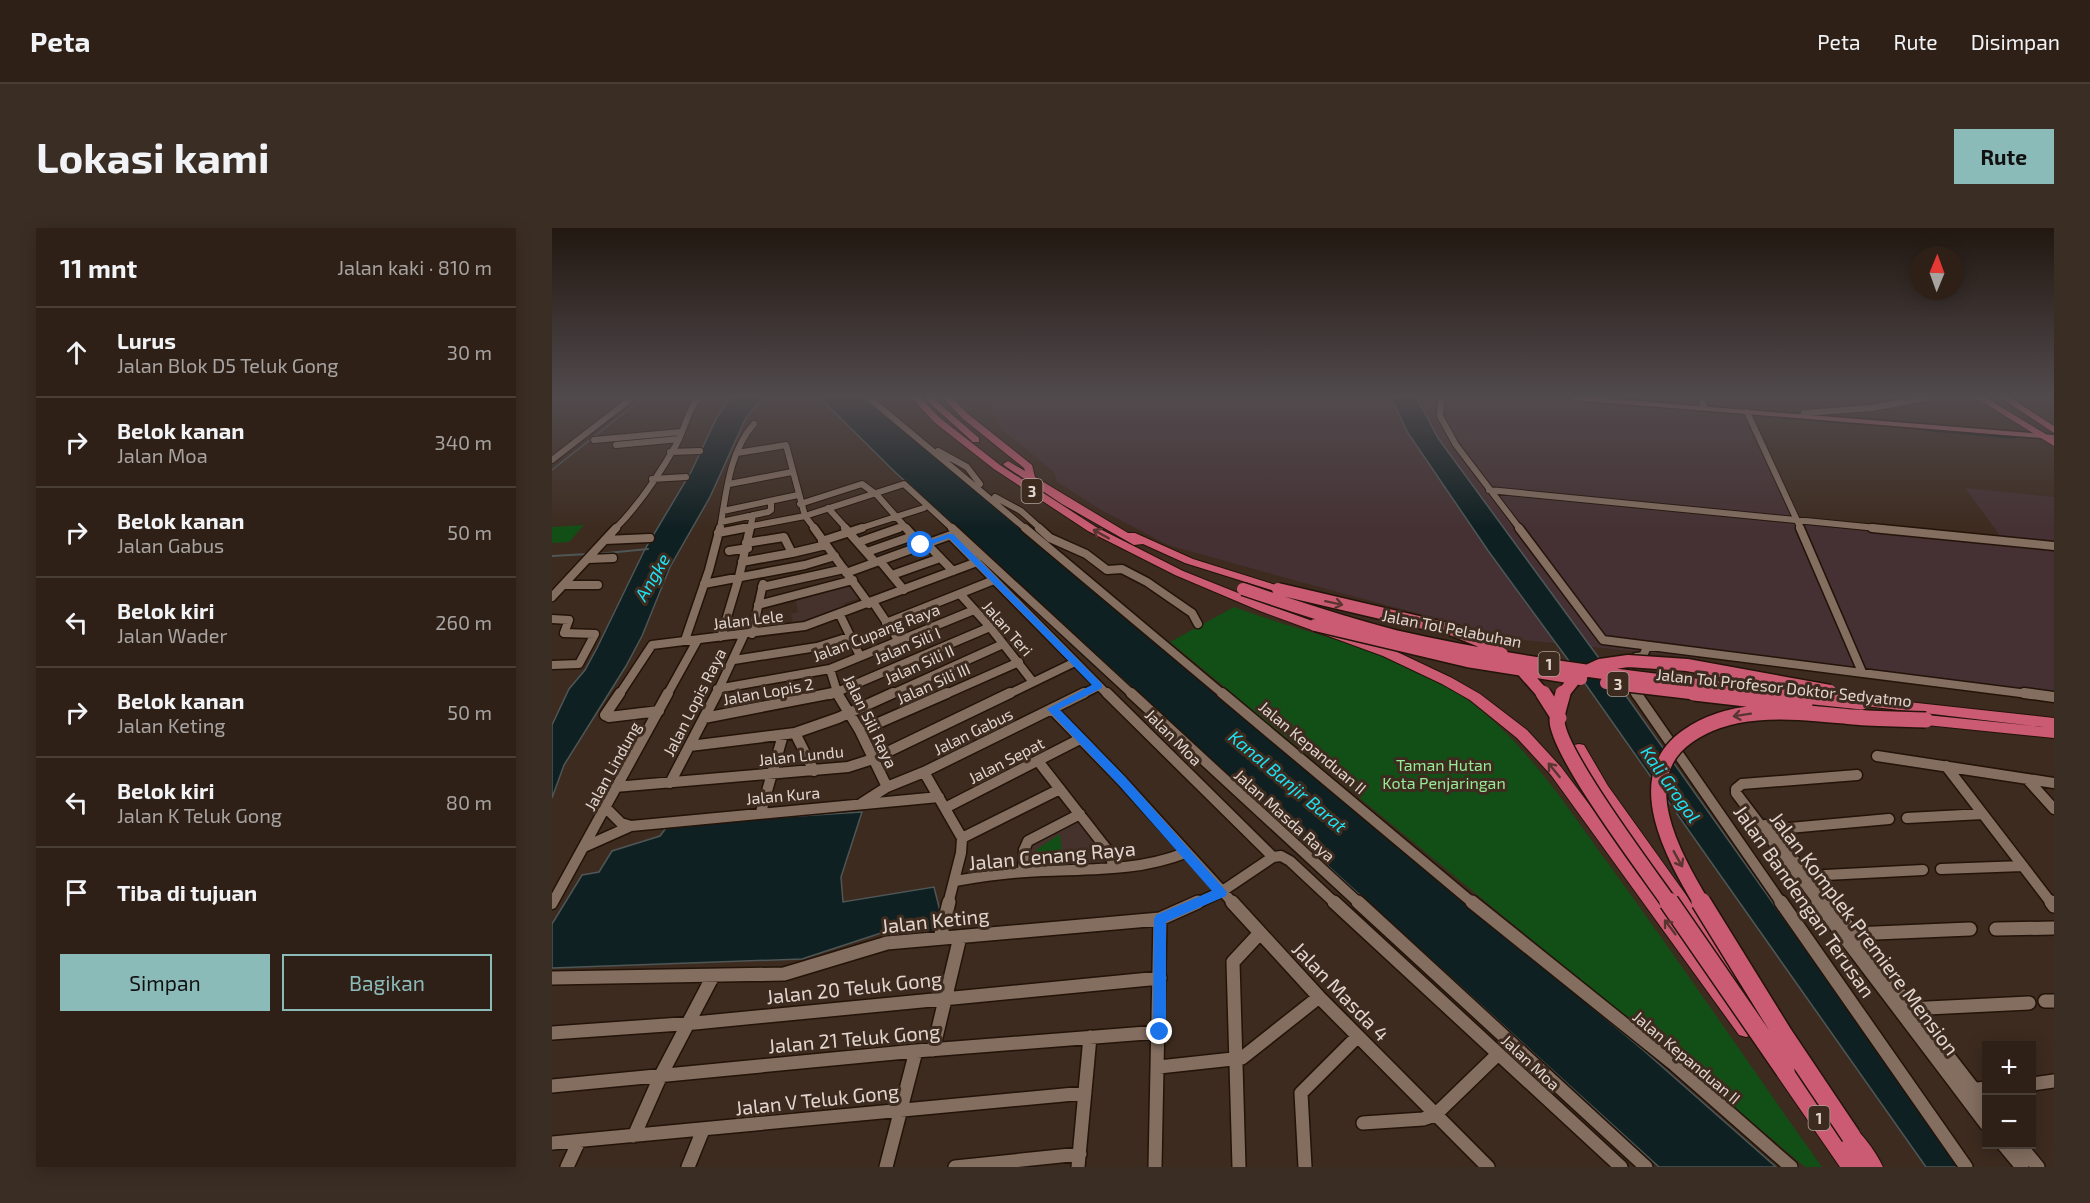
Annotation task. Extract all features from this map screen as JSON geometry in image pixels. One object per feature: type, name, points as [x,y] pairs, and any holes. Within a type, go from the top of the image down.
[{"type":"highway","name":"Jalan Tol Profesor Doktor Sedyatmo","points":[[965,442],[997,467],[1083,523],[1162,565],[1264,608],[1315,625],[1457,659],[1550,675],[1926,720]]},
{"type":"highway","name":"3","points":[[979,442],[1066,502],[1112,528]]},
{"type":"highway","points":[[997,442],[1029,467],[1030,478]]},
{"type":"highway","points":[[1112,528],[1189,561],[1278,589],[1453,630],[1480,641],[1506,656],[1540,689],[1603,790],[1856,1153]]},
{"type":"highway","name":"Jalan Tol Pelabuhan","points":[[1112,528],[1171,559],[1243,589],[1357,626],[1469,652],[1608,674],[2054,723]]},
{"type":"highway","points":[[1315,625],[1388,652],[1447,681],[1475,697],[1522,734],[1556,771],[1584,807],[1756,1041],[1785,1069]]},
{"type":"highway","points":[[1785,1069],[1582,775],[1566,745],[1557,721],[1564,693],[1580,675],[1602,664],[1652,660],[1947,711]]},
{"type":"highway","points":[[1856,1153],[1671,848],[1660,807],[1661,770],[1673,748],[1683,739],[1707,725],[1743,714],[1799,713],[1926,720],[2054,733]]},
{"type":"highway","name":"1","points":[[1785,1069],[1856,1153],[1872,1167]]},
{"type":"street","points":[[552,460],[576,442]]},
{"type":"street","points":[[616,445],[639,442]]},
{"type":"street","points":[[552,597],[634,510],[676,442]]},
{"type":"street","points":[[685,640],[704,584],[737,453],[742,442]]},
{"type":"street","name":"Jalan Kepanduan II","points":[[921,442],[1501,926],[1675,1065],[1791,1167]]},
{"type":"street","points":[[928,442],[944,455],[967,467],[973,478],[998,500],[1021,511],[1050,538],[1086,554],[1107,570],[1122,569],[1133,573],[1192,613],[1198,624]]},
{"type":"street","points":[[1454,442],[1603,640],[1643,653],[1862,672],[2054,696]]},
{"type":"street","points":[[1761,442],[1862,672]]},
{"type":"street","points":[[737,453],[786,445],[805,516],[899,641]]},
{"type":"street","points":[[670,452],[700,451]]},
{"type":"street","points":[[729,484],[792,472]]},
{"type":"street","points":[[652,479],[686,477]]},
{"type":"street","points":[[800,504],[862,484],[953,571]]},
{"type":"street","points":[[718,533],[805,516],[902,485]]},
{"type":"street","name":"Jalan Moa","points":[[902,485],[1075,662],[1273,857],[1281,856],[1290,861],[1621,1167]]},
{"type":"street","name":"Jalan Masda Raya","points":[[902,485],[1646,1167]]},
{"type":"street","points":[[1489,490],[1558,498],[1571,503],[2054,546]]},
{"type":"street","points":[[723,511],[798,495]]},
{"type":"street","points":[[721,522],[770,511],[771,501]]},
{"type":"street","points":[[828,508],[904,590]]},
{"type":"street","points":[[742,562],[792,553],[824,543],[850,531],[924,508]]},
{"type":"street","points":[[721,637],[753,515]]},
{"type":"street","points":[[1797,522],[2054,551]]},
{"type":"street","points":[[859,542],[904,526]]},
{"type":"street","points":[[762,587],[845,571],[951,535]]},
{"type":"street","points":[[867,552],[914,536]]},
{"type":"street","points":[[605,540],[650,538]]},
{"type":"street","points":[[729,551],[745,546],[789,540],[792,553]]},
{"type":"street","points":[[590,556],[613,558]]},
{"type":"street","points":[[704,584],[835,556]]},
{"type":"street","points":[[892,575],[940,558]]},
{"type":"street","name":"Jalan Lele","points":[[659,711],[609,717],[605,715],[650,646],[805,626],[840,615],[977,562]]},
{"type":"street","name":"Jalan Lopis Raya","points":[[670,783],[748,634],[758,605],[765,572]]},
{"type":"street","points":[[758,605],[853,580]]},
{"type":"street","points":[[886,623],[994,580]]},
{"type":"street","points":[[565,585],[598,585]]},
{"type":"street","name":"Jalan Teri","points":[[960,594],[990,627],[1033,682]]},
{"type":"street","name":"Jalan Cupang Raya","points":[[717,690],[830,669],[974,610]]},
{"type":"street","points":[[840,615],[849,637],[861,656]]},
{"type":"street","points":[[552,620],[569,620],[564,633],[595,634],[579,664],[552,665]]},
{"type":"street","name":"Jalan Sili I","points":[[836,691],[990,627]]},
{"type":"street","points":[[734,660],[817,647],[849,637]]},
{"type":"street","name":"Jalan Lindung","points":[[552,904],[697,641]]},
{"type":"street","name":"Jalan Sili II","points":[[690,746],[795,733],[838,718],[1003,644]]},
{"type":"street","name":"Jalan Bandengan Terusan","points":[[1643,653],[1625,671],[1636,694],[1966,1167]]},
{"type":"street","name":"Jalan Sili III","points":[[860,731],[1019,662]]},
{"type":"street","name":"Jalan Lundu","points":[[615,787],[814,771],[849,766],[873,759],[1075,662]]},
{"type":"street","name":"Jalan Sili Raya","points":[[830,669],[836,691],[860,731],[887,787]]},
{"type":"street","name":"Jalan Gabus","points":[[860,804],[887,787],[1099,686]]},
{"type":"street","name":"Jalan Lopis 2","points":[[704,718],[829,695],[836,691]]},
{"type":"street","name":"Jalan Masda 4","points":[[1052,709],[1122,781],[1259,934],[1488,1167]]},
{"type":"street","points":[[795,733],[814,771]]},
{"type":"street","points":[[761,812],[783,735]]},
{"type":"street","name":"Jalan Sepat","points":[[945,808],[1080,738]]},
{"type":"street","points":[[1877,756],[2054,783]]},
{"type":"street","points":[[1038,761],[1109,852],[1114,868]]},
{"type":"street","points":[[1946,766],[2054,906]]},
{"type":"street","points":[[924,771],[962,838],[961,853],[940,938]]},
{"type":"street","name":"Jalan Komplek Premiere Mension","points":[[1857,775],[1742,784],[1737,792],[1851,934],[1906,1010],[1974,1090],[1982,1113]]},
{"type":"street","points":[[2027,779],[2054,809]]},
{"type":"street","points":[[962,838],[1060,789]]},
{"type":"street","name":"Jalan Kura","points":[[584,847],[631,826],[939,797]]},
{"type":"street","points":[[606,808],[621,823],[631,826]]},
{"type":"street","points":[[1023,872],[1024,850],[1028,841],[1080,814]]},
{"type":"street","points":[[1907,818],[1983,814]]},
{"type":"street","points":[[1766,830],[1889,819]]},
{"type":"street","name":"Jalan Cenang Raya","points":[[955,880],[1023,872],[1149,865],[1169,860],[1185,852]]},
{"type":"street","name":"Jalan Keting","points":[[552,978],[784,974],[806,969],[873,946],[1160,919],[1221,892],[1273,857]]},
{"type":"street","points":[[1941,869],[2023,866]]},
{"type":"street","points":[[1804,876],[1923,870]]},
{"type":"street","points":[[1155,1167],[1160,1032],[1160,919]]},
{"type":"street","points":[[1996,929],[2054,928]]},
{"type":"street","points":[[1851,934],[1970,929]]},
{"type":"street","points":[[1239,1167],[1233,963],[1259,934]]},
{"type":"street","points":[[933,1050],[960,937]]},
{"type":"street","points":[[634,1136],[660,1075],[713,976]]},
{"type":"street","name":"Jalan 20 Teluk Gong","points":[[552,1033],[687,1024],[1160,978]]},
{"type":"street","points":[[1159,1067],[1236,1060],[1257,1047],[1319,997]]},
{"type":"street","points":[[1906,1010],[2029,1003]]},
{"type":"street","name":"Jalan 21 Teluk Gong","points":[[552,1086],[916,1051],[1160,1032]]},
{"type":"street","points":[[1305,1167],[1301,1093],[1358,1036]]},
{"type":"street","points":[[955,1167],[1079,1160],[1090,1037]]},
{"type":"street","points":[[886,1167],[916,1051]]},
{"type":"street","points":[[1363,1123],[1423,1119],[1435,1114],[1498,1054]]},
{"type":"street","points":[[2036,1083],[2054,1081]]},
{"type":"street","name":"Jalan V Teluk Gong","points":[[552,1143],[1085,1093]]},
{"type":"street","points":[[688,1167],[703,1130]]},
{"type":"street","points":[[567,1167],[579,1141]]},
{"type":"street","points":[[2007,1149],[2022,1167]]},
{"type":"street","points":[[2023,1149],[2038,1167]]},
{"type":"shaded area","points":[[1017,442],[1765,442],[1801,518],[2001,537],[1965,488],[2054,497],[2054,694],[1513,639],[1168,545],[1103,511],[1057,482],[1054,472]]},
{"type":"shaded area","points":[[858,581],[863,597],[844,603],[845,609],[793,624],[791,614],[798,612],[795,598]]},
{"type":"shaded area","points":[[1081,815],[1113,862],[1027,870],[1027,851],[1033,842]]},
{"type":"green space","points":[[584,525],[569,542],[552,543],[552,527]]},
{"type":"green space","name":"Taman Hutan Kota Penjaringan","points":[[1234,607],[1372,651],[1399,662],[1450,688],[1497,724],[1537,767],[1573,814],[1822,1167],[1805,1167],[1170,642]]},
{"type":"green space","points":[[1060,834],[1063,863],[1032,864],[1037,849]]},
{"type":"water","name":"Angke","points":[[705,442],[735,442],[710,497],[670,567],[642,636],[626,666],[564,765],[552,798],[552,725],[569,689],[585,670],[597,648],[645,549],[691,472]]},
{"type":"water","name":"Kanal Banjir Barat","points":[[864,442],[917,442],[1642,1049],[1776,1167],[1659,1167]]},
{"type":"water","name":"Kali Grogol","points":[[1414,442],[1441,442],[1612,676],[1960,1167],[1926,1167],[1577,672],[1489,552]]},
{"type":"water","points":[[862,812],[841,877],[843,902],[934,887],[940,911],[934,933],[887,931],[802,959],[552,968],[552,924],[582,875],[599,872],[612,851],[660,836],[669,824]]},
{"type":"waterway","points":[[552,470],[588,442]]},
{"type":"waterway","name":"Angke","points":[[597,554],[648,549]]},
{"type":"waterway","points":[[552,556],[588,554]]},
{"type":"route","points":[[921,545],[951,535],[1099,686],[1052,709],[1122,781],[1221,892],[1160,919],[1160,1032]]}]
